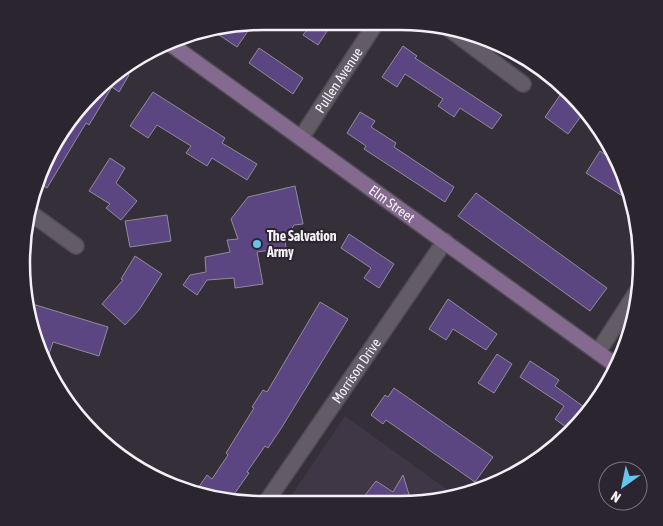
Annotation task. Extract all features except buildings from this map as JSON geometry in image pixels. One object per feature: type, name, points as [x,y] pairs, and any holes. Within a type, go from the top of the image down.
[{"type":"main road","name":"Elm Street","points":[[176,47],[611,362]]},
{"type":"street","name":"Pullen Avenue","points":[[302,138],[371,30]]},
{"type":"street","points":[[462,39],[523,84]]},
{"type":"street","points":[[35,216],[76,246]]},
{"type":"street","name":"Morrison Drive","points":[[270,496],[445,241]]},
{"type":"street","points":[[598,352],[630,303]]},
{"type":"shaded area","points":[[345,416],[449,491],[415,496],[291,496]]},
{"type":"place","name":"The Salvation Army","points":[[257,244]]}]
